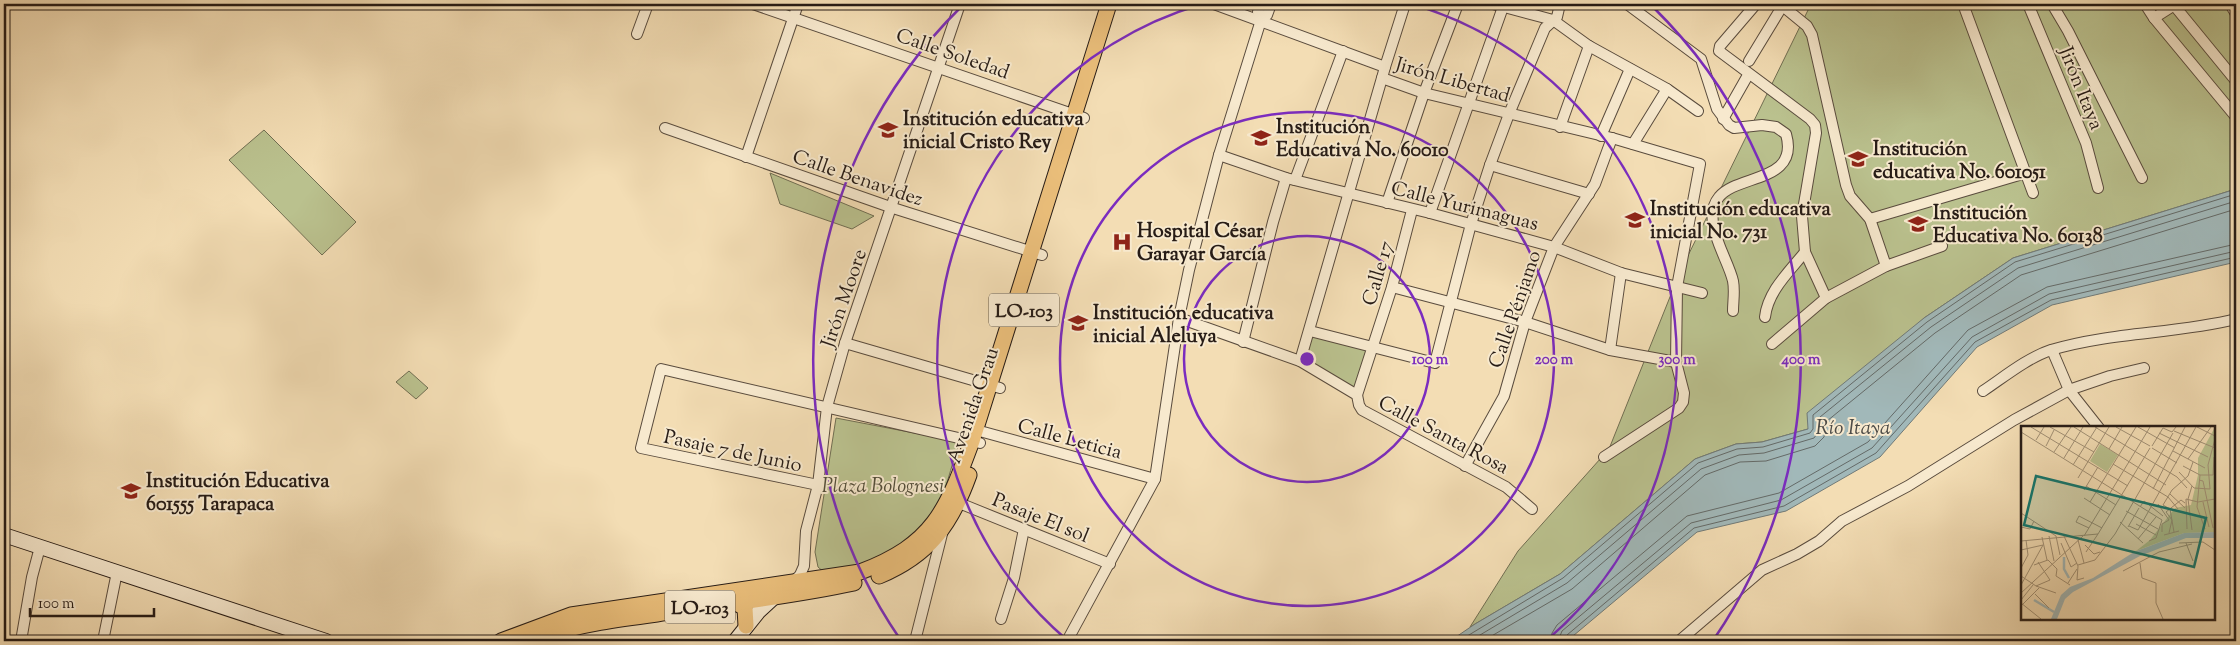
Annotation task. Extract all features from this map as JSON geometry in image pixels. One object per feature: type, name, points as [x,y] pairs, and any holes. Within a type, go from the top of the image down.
[{"type":"main road","name":"Avenida Grau","points":[[1080,116],[1108,4]]},
{"type":"main road","name":"Avenida Grau","points":[[772,599],[874,578],[910,561],[928,547],[943,529],[959,503],[978,437],[1080,116],[1118,4]]},
{"type":"main road","name":"LO-103","points":[[510,640],[571,616],[791,584],[860,572],[883,564],[924,536],[940,516],[978,437]]},
{"type":"main road","points":[[4,535],[326,641]]},
{"type":"main road","name":"LO-103","points":[[528,641],[573,626],[734,602],[772,599]]},
{"type":"main road","points":[[735,641],[746,626],[772,599]]},
{"type":"main road","points":[[734,602],[745,608],[746,626]]},
{"type":"street","points":[[637,34],[648,4]]},
{"type":"street","name":"Calle Soledad","points":[[753,4],[794,16],[1080,116]]},
{"type":"street","points":[[746,157],[798,4]]},
{"type":"street","name":"Jirón Moore","points":[[772,599],[800,575],[804,566],[808,519],[818,485],[827,407],[845,343],[893,208],[960,4]]},
{"type":"street","name":"Jirón Libertad","points":[[1214,4],[1385,67],[1382,78],[1424,93],[1607,137],[1700,164],[1678,287]]},
{"type":"street","points":[[1261,4],[1258,12],[1261,20]]},
{"type":"street","points":[[1067,641],[1155,479],[1179,318],[1189,270],[1219,155],[1261,20],[1267,15],[1271,4]]},
{"type":"street","points":[[1385,67],[1405,4]]},
{"type":"street","points":[[1388,203],[1424,93],[1458,4]]},
{"type":"street","points":[[1310,331],[1373,346],[1435,364],[1471,224],[1490,165],[1545,28],[1557,17],[1560,4]]},
{"type":"street","points":[[1627,4],[1701,58],[1712,97],[1722,119],[1734,128],[1762,125],[1776,127],[1786,134],[1789,144],[1784,161],[1774,172],[1734,187],[1719,196],[1714,209],[1714,228],[1733,279],[1733,311]]},
{"type":"street","points":[[1756,4],[1720,46],[1719,51],[1748,75],[1810,119],[1815,125],[1816,133],[1802,216],[1806,252],[1826,298]]},
{"type":"street","points":[[1962,4],[2033,193]]},
{"type":"street","name":"Jirón Itaya","points":[[2028,4],[2086,143],[2098,188]]},
{"type":"street","name":"Jirón Itaya","points":[[2052,4],[2068,31],[2142,178]]},
{"type":"street","points":[[2145,4],[2154,18],[2236,117]]},
{"type":"street","points":[[2154,18],[2174,4],[2236,81]]},
{"type":"street","points":[[2230,4],[2236,14]]},
{"type":"street","points":[[1430,213],[1469,104],[1498,5],[1553,20],[1589,46],[1667,89],[1698,111]]},
{"type":"street","points":[[1749,61],[1782,5],[1807,26],[1812,36],[1846,185],[1850,196],[1870,219],[1886,266]]},
{"type":"street","points":[[1560,127],[1589,46]]},
{"type":"street","points":[[1243,342],[1273,222],[1343,51]]},
{"type":"street","name":"Calle Pénjamo","points":[[1465,466],[1504,396],[1525,322],[1554,247],[1595,184],[1607,137],[1630,69]]},
{"type":"street","points":[[1722,119],[1748,75]]},
{"type":"street","points":[[1300,361],[1382,78]]},
{"type":"street","points":[[1633,144],[1667,89]]},
{"type":"street","name":"Calle Benavidez","points":[[665,128],[893,208],[1037,253]]},
{"type":"street","name":"Calle Yurimaguas","points":[[1219,155],[1291,179],[1430,213],[1554,247],[1621,273],[1702,293]]},
{"type":"street","points":[[1490,165],[1589,194]]},
{"type":"street","points":[[1870,219],[2026,173]]},
{"type":"street","name":"Calle 17","points":[[1357,395],[1392,286],[1412,210]]},
{"type":"street","points":[[1772,344],[1826,298],[1886,266],[1942,246]]},
{"type":"street","points":[[1765,317],[1766,305],[1777,286],[1806,252]]},
{"type":"street","points":[[1610,350],[1621,273]]},
{"type":"street","points":[[1392,286],[1525,322],[1610,350],[1676,362]]},
{"type":"street","points":[[1604,457],[1679,408],[1683,402],[1684,393],[1676,362],[1678,287]]},
{"type":"street","name":"Calle Santa Rosa","points":[[1179,318],[1300,361],[1357,395],[1362,410],[1506,487],[1532,509]]},
{"type":"street","points":[[1983,391],[2036,356],[2052,350],[2110,338],[2236,319]]},
{"type":"street","points":[[845,343],[995,387]]},
{"type":"street","points":[[2052,350],[2069,390],[2098,426]]},
{"type":"street","points":[[1679,641],[1762,570],[1797,554],[1819,541],[1842,521],[1899,491],[2014,420],[2069,390],[2110,376],[2144,368]]},
{"type":"street","name":"Calle Leticia","points":[[641,448],[661,369],[827,407],[978,437],[1155,479]]},
{"type":"street","name":"Pasaje 7 de Junio","points":[[641,448],[818,485]]},
{"type":"street","name":"Pasaje El sol","points":[[959,503],[1110,564]]},
{"type":"street","name":"Avenida Grau","points":[[916,641],[943,529]]},
{"type":"street","points":[[1001,619],[1014,578],[1024,529]]},
{"type":"street","points":[[21,641],[32,577],[40,547]]},
{"type":"street","points":[[103,641],[117,572]]},
{"type":"green space","points":[[1811,4],[2236,4],[2236,189],[2013,258],[1924,318],[1808,429],[1762,442],[1736,444],[1695,459],[1560,574],[1470,627],[1518,551],[1609,449],[1680,272]]},
{"type":"green space","points":[[264,130],[356,222],[322,255],[229,160]]},
{"type":"green space","points":[[770,173],[874,216],[852,229],[780,204]]},
{"type":"green space","points":[[1313,335],[1369,351],[1356,389],[1305,359]]},
{"type":"green space","points":[[409,371],[428,388],[416,399],[396,382]]},
{"type":"green space","name":"Plaza Bolognesi","points":[[836,418],[956,441],[958,447],[940,502],[927,522],[902,544],[872,560],[826,574],[818,567],[815,552]]},
{"type":"water","name":"Río Itaya","points":[[2236,189],[2236,262],[2052,305],[1977,347],[1880,457],[1786,511],[1697,532],[1567,641],[1450,641],[1475,624],[1560,574],[1695,459],[1736,444],[1762,442],[1808,429],[1807,413],[1924,318],[2013,258]]},
{"type":"place","name":"Institución educativa inicial Cristo Rey","points":[[888,130]]},
{"type":"place","name":"Institución Educativa No. 60010","points":[[1261,138]]},
{"type":"place","name":"Institución educativa No. 601051","points":[[1858,159]]},
{"type":"place","name":"Institución educativa inicial No. 731","points":[[1635,220]]},
{"type":"place","name":"Institución Educativa No. 60138","points":[[1918,224]]},
{"type":"place","name":"Hospital César Garayar García","points":[[1122,242]]},
{"type":"place","name":"Institución educativa inicial Aleluya","points":[[1078,323]]},
{"type":"place","name":"Institución Educativa 601555 Tarapaca","points":[[131,491]]}]
